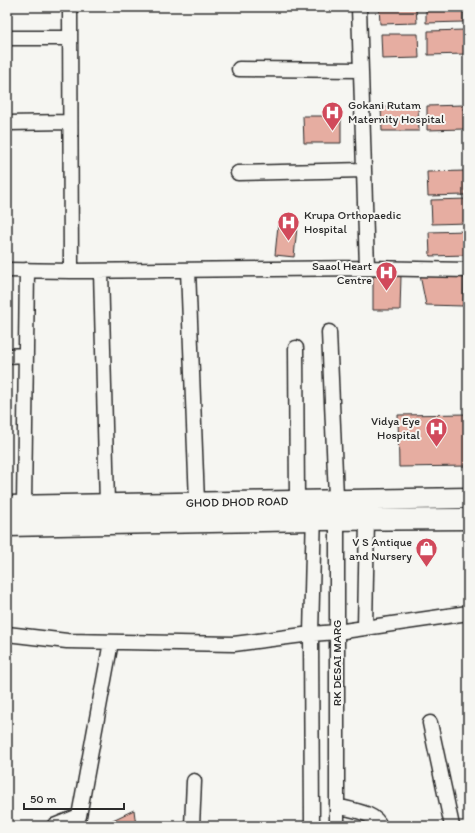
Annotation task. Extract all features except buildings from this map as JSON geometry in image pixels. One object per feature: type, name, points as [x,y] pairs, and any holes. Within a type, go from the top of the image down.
[{"type":"main road","name":"GHOD DHOD ROAD","points":[[15,505],[197,502],[309,507],[337,500],[468,498]]},
{"type":"main road","points":[[7,526],[309,507],[338,520],[468,519]]},
{"type":"street","points":[[70,7],[71,271]]},
{"type":"street","points":[[359,7],[367,268]]},
{"type":"street","points":[[7,38],[70,38]]},
{"type":"street","points":[[239,69],[361,70]]},
{"type":"street","points":[[7,123],[70,122]]},
{"type":"street","points":[[238,173],[364,170]]},
{"type":"street","points":[[7,270],[101,271],[367,268],[468,270]]},
{"type":"street","points":[[15,505],[26,355],[27,270]]},
{"type":"street","points":[[188,270],[197,502]]},
{"type":"street","points":[[101,271],[107,504]]},
{"type":"street","name":"RK DESAI MARG","points":[[329,332],[338,520],[337,826]]},
{"type":"street","points":[[296,348],[309,507],[312,826]]},
{"type":"street","points":[[7,356],[26,355]]},
{"type":"street","points":[[366,628],[367,519]]},
{"type":"street","points":[[7,634],[67,641],[234,644],[337,632],[468,613]]},
{"type":"street","points":[[54,826],[79,816],[111,642]]},
{"type":"street","points":[[430,723],[452,826]]},
{"type":"street","points":[[192,826],[194,782]]},
{"type":"street","points":[[337,806],[372,816],[377,820],[380,826]]},
{"type":"place","name":"Gokani Rutam Maternity Hospital","points":[[333,132]]},
{"type":"place","name":"Krupa Orthopaedic Hospital","points":[[288,242]]},
{"type":"place","name":"Saaol Heart Centre","points":[[387,292]]},
{"type":"place","name":"Vidya Eye Hospital","points":[[436,448]]},
{"type":"place","name":"V S Antique and Nursery","points":[[427,568]]}]
